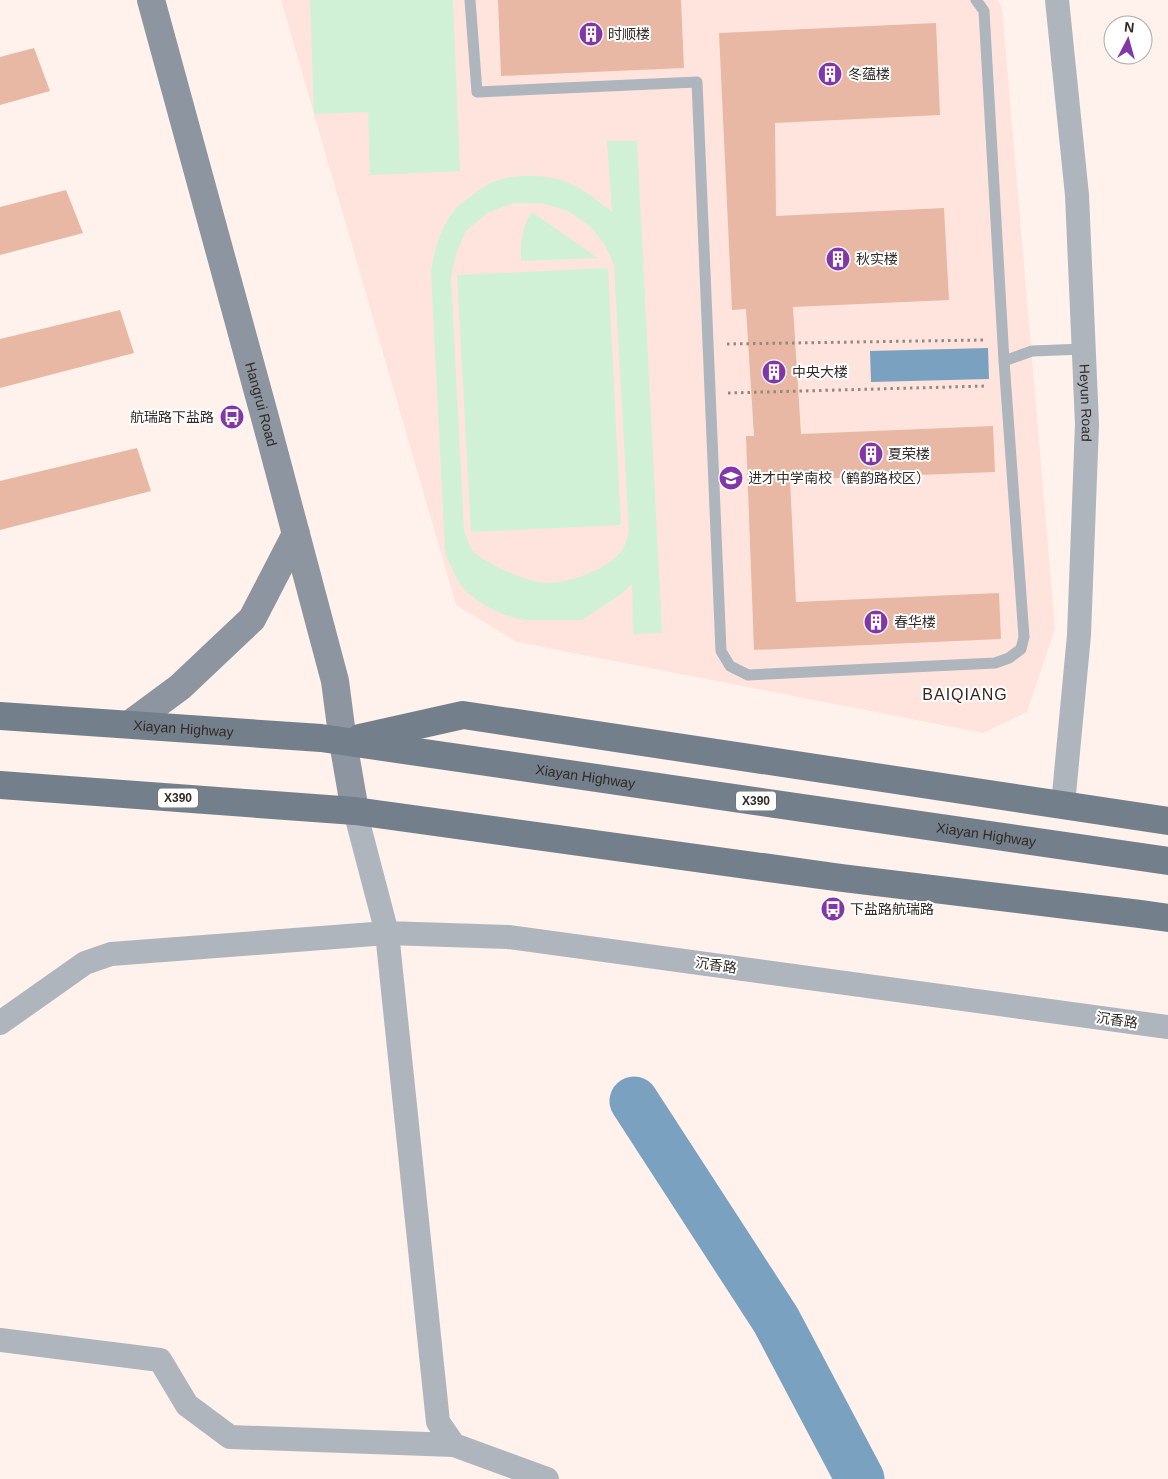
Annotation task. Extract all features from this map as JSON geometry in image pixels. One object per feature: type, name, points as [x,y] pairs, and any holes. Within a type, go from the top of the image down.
[{"type":"main road","points":[[344,742],[463,715],[1168,821]]},
{"type":"main road","name":"Xiayan Highway","points":[[0,716],[321,738],[1168,862]]},
{"type":"main road","name":"X390","points":[[0,785],[356,811],[832,877],[1168,918]]},
{"type":"main road","points":[[1140,914],[1168,936]]},
{"type":"street","name":"Hangrui Road","points":[[151,0],[335,681],[356,811]]},
{"type":"street","name":"Heyun Road","points":[[1057,0],[1077,195],[1087,424],[1079,635],[1063,804]]},
{"type":"street","points":[[130,724],[180,687],[252,619],[296,534]]},
{"type":"street","points":[[356,811],[387,933],[438,1422],[454,1445]]},
{"type":"street","name":"沉香路","points":[[0,1023],[85,963],[111,954],[387,933],[508,937],[1168,1027]]},
{"type":"street","points":[[0,1340],[160,1360],[188,1406],[230,1437],[454,1445],[547,1479]]},
{"type":"lane","points":[[470,0],[477,92],[698,82],[722,651],[730,666],[748,675],[995,663],[1009,658],[1021,649],[1024,637],[1004,361],[984,11],[976,0]]},
{"type":"lane","points":[[1004,361],[1032,351],[1084,349]]},
{"type":"path","points":[[708,344],[989,340],[1004,361],[988,386],[711,393]]},
{"type":"shaded area","name":"进才中学南校（鹤韵路校区）","points":[[281,0],[997,0],[1002,7],[1055,629],[1027,712],[983,733],[517,642],[456,605]]},
{"type":"green space","points":[[310,0],[453,0],[460,171],[370,175],[368,112],[314,114]]},
{"type":"green space","points":[[607,141],[637,141],[662,633],[633,634],[632,584],[620,595],[582,620],[524,620],[505,615],[484,605],[465,591],[457,579],[445,550],[431,272],[442,230],[456,208],[476,192],[493,182],[518,176],[544,177],[569,183],[588,194],[612,212]],"holes":[[[514,203],[541,203],[568,211],[592,228],[605,245],[614,265],[629,533],[622,550],[608,563],[588,574],[556,583],[539,582],[519,576],[488,562],[472,550],[464,531],[451,277],[456,254],[466,231],[487,213]]]},
{"type":"green space","points":[[532,212],[598,258],[521,261],[524,230]]},
{"type":"green space","points":[[608,268],[621,525],[471,532],[457,275]]},
{"type":"water","points":[[988,348],[989,379],[871,382],[870,351]]},
{"type":"building","name":"时顺楼","points":[[498,0],[681,0],[684,68],[501,76]]},
{"type":"building","points":[[936,23],[940,115],[775,123],[776,216],[944,208],[949,300],[793,307],[801,434],[993,426],[995,472],[790,480],[796,602],[999,593],[1001,639],[754,650],[746,436],[754,436],[746,309],[732,310],[719,33]]},
{"type":"building","points":[[34,48],[50,91],[0,105],[0,57]]},
{"type":"building","points":[[66,190],[83,233],[0,255],[0,207]]},
{"type":"building","points":[[120,310],[134,353],[0,388],[0,339]]},
{"type":"building","points":[[137,448],[151,491],[0,530],[0,481]]},
{"type":"waterway","points":[[634,1101],[776,1320],[860,1479]]},
{"type":"place","name":"时顺楼","points":[[591,34]]},
{"type":"place","name":"冬蕴楼","points":[[830,74]]},
{"type":"place","name":"秋实楼","points":[[838,259]]},
{"type":"place","name":"中央大楼","points":[[774,372]]},
{"type":"place","name":"航瑞路下盐路","points":[[232,417]]},
{"type":"place","name":"夏荣楼","points":[[871,454]]},
{"type":"place","name":"进才中学南校（鹤韵路校区）","points":[[731,478]]},
{"type":"place","name":"春华楼","points":[[876,622]]},
{"type":"place","name":"下盐路航瑞路","points":[[833,909]]},
{"type":"district","name":"BAIQIANG","points":[[965,694]]}]
